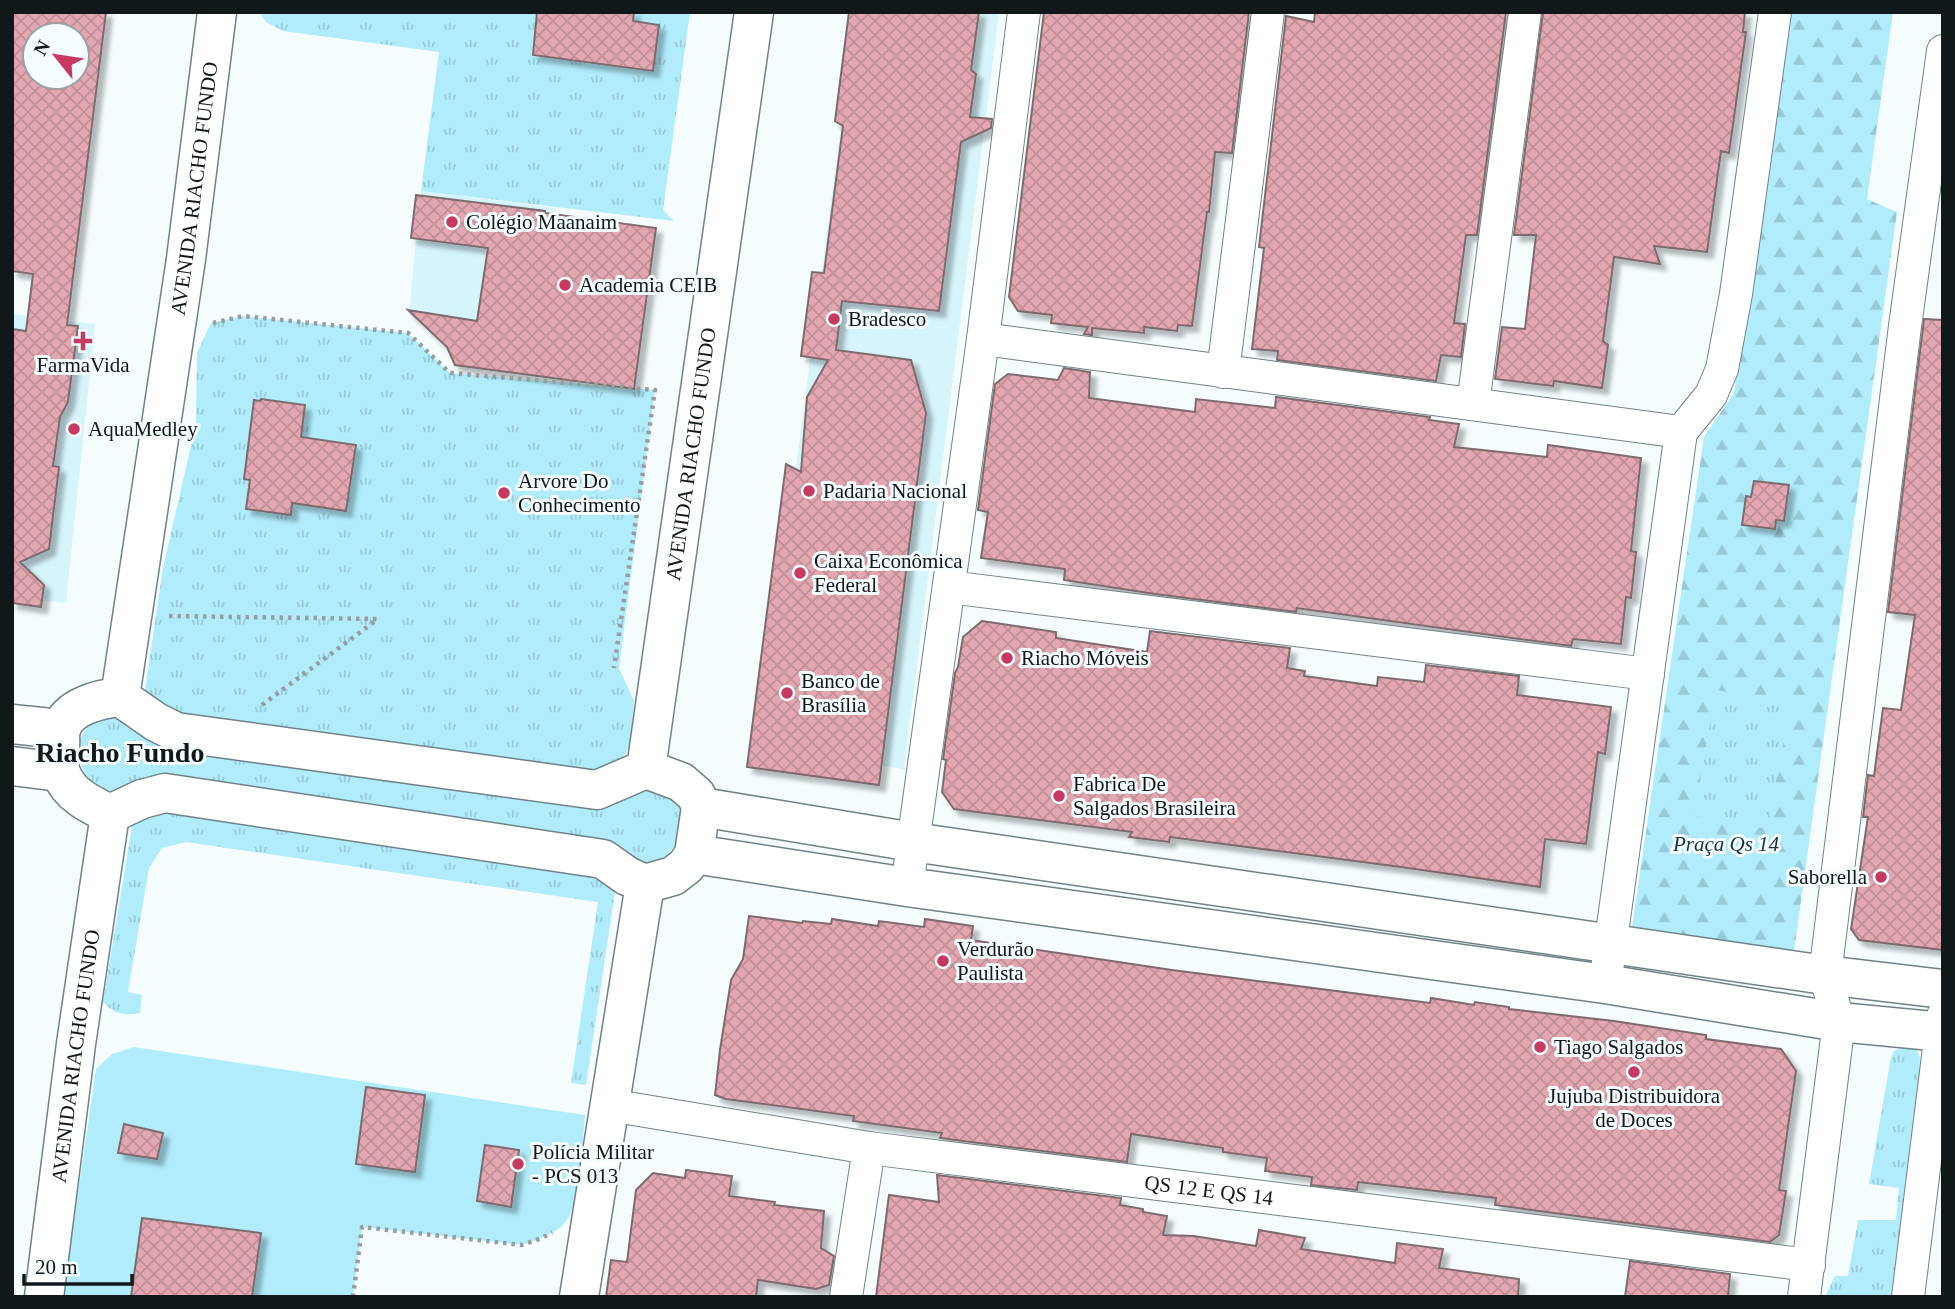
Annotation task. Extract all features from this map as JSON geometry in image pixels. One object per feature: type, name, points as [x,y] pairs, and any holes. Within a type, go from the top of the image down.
[{"type":"street","name":"AVENIDA RIACHO FUNDO","points":[[120,697],[186,259],[217,12]]},
{"type":"street","name":"AVENIDA RIACHO FUNDO","points":[[646,769],[754,12]]},
{"type":"street","points":[[907,887],[983,339],[1024,12]]},
{"type":"street","points":[[1223,372],[1268,12]]},
{"type":"street","points":[[1473,404],[1525,12]]},
{"type":"street","points":[[1605,984],[1681,432],[1711,395],[1722,369],[1736,294],[1775,12]]},
{"type":"street","points":[[1804,1297],[1839,1022],[1825,975],[1905,326],[1943,51]]},
{"type":"street","points":[[983,339],[1681,432]]},
{"type":"street","points":[[949,587],[1648,674]]},
{"type":"street","points":[[120,697],[156,722],[176,732],[597,790],[646,769],[681,782],[696,794],[701,807],[694,855],[686,866],[673,876],[645,884],[627,876],[603,859],[165,793],[142,799],[110,814],[80,798],[68,786],[60,772],[61,729],[81,708],[99,699],[120,697]]},
{"type":"street","points":[[12,724],[61,729]]},
{"type":"street","points":[[12,766],[60,772]]},
{"type":"street","points":[[701,807],[913,842],[1609,941],[1825,975],[1943,989]]},
{"type":"street","name":"AVENIDA RIACHO FUNDO","points":[[44,1297],[78,1023],[110,814]]},
{"type":"street","points":[[694,855],[1605,984],[1839,1022],[1942,1027],[1908,1297]]},
{"type":"street","points":[[579,1297],[645,884]]},
{"type":"street","name":"QS 12 E QS 14","points":[[609,1105],[869,1148],[1809,1265]]},
{"type":"street","points":[[846,1297],[869,1148]]},
{"type":"path","points":[[206,333],[211,323],[243,316],[408,333],[450,373],[655,390],[614,668]]},
{"type":"path","points":[[156,616],[378,619],[258,708]]},
{"type":"path","points":[[354,1297],[362,1227],[522,1245],[553,1231]]},
{"type":"shaded area","points":[[856,12],[999,12],[904,769],[759,748]]},
{"type":"shaded area","points":[[421,191],[556,208],[539,351],[447,340],[409,313]]},
{"type":"shaded area","points":[[12,314],[95,324],[66,603],[12,597]]},
{"type":"green space","points":[[259,12],[690,12],[663,210],[674,221],[421,191],[439,52],[283,31],[266,22]]},
{"type":"green space","name":"Praça Qs 14","points":[[1789,12],[1893,12],[1867,199],[1897,212],[1793,958],[1631,934],[1704,437],[1734,393]]},
{"type":"green space","points":[[243,316],[408,333],[450,373],[655,390],[619,668],[634,701],[630,745],[618,767],[602,775],[162,714],[145,690],[163,568],[196,424],[197,353],[211,323]]},
{"type":"green space","points":[[1716,690],[1790,702],[1769,829],[1694,816]]},
{"type":"green space","points":[[112,714],[640,789],[665,794],[678,807],[682,824],[677,841],[666,855],[650,862],[631,858],[611,840],[146,776],[129,789],[111,791],[96,785],[85,772],[79,757],[80,740],[91,725]]},
{"type":"green space","points":[[176,806],[585,866],[610,882],[615,892],[586,1085],[571,1083],[598,902],[186,842],[162,848],[149,868],[128,992],[142,995],[140,1013],[115,1012],[103,1002],[132,826],[156,812]]},
{"type":"green space","points":[[1906,1046],[1917,1050],[1920,1058],[1919,1084],[1895,1297],[1825,1297],[1835,1276],[1848,1276],[1858,1220],[1896,1220],[1899,1188],[1869,1184],[1891,1057],[1894,1051]]},
{"type":"green space","points":[[134,1047],[585,1115],[580,1174],[574,1205],[562,1226],[548,1235],[522,1245],[362,1227],[353,1297],[63,1297],[96,1069],[112,1054]]},
{"type":"building","points":[[12,12],[106,12],[67,325],[78,326],[68,402],[60,417],[53,466],[59,467],[49,549],[20,562],[44,585],[41,607],[12,603],[12,329],[26,331],[33,274],[12,271]]},
{"type":"building","points":[[537,12],[634,12],[633,21],[659,25],[653,71],[533,55]]},
{"type":"building","points":[[849,12],[979,12],[971,70],[976,74],[970,117],[992,119],[991,128],[961,142],[939,311],[842,301],[836,350],[911,360],[926,413],[879,785],[747,767],[786,464],[801,472],[807,397],[828,360],[801,356],[812,272],[824,273],[843,126],[835,121]]},
{"type":"building","points":[[1044,12],[1249,12],[1232,153],[1215,152],[1192,326],[1178,325],[1177,331],[1144,327],[1144,333],[1092,328],[1092,335],[1084,334],[1088,327],[1051,323],[1052,315],[1018,311],[1009,297]]},
{"type":"building","points":[[1315,12],[1506,12],[1477,235],[1466,235],[1454,323],[1465,324],[1461,357],[1441,355],[1436,381],[1277,360],[1278,351],[1252,349],[1264,248],[1259,247],[1286,16],[1314,22]]},
{"type":"building","points":[[1543,12],[1745,12],[1743,32],[1746,32],[1729,153],[1721,151],[1707,252],[1654,246],[1660,264],[1614,257],[1603,341],[1608,345],[1602,388],[1554,381],[1553,386],[1495,379],[1502,327],[1525,329],[1536,235],[1514,235]]},
{"type":"building","name":"Academia CEIB","points":[[416,195],[656,228],[634,389],[455,365],[447,347],[408,310],[477,321],[488,248],[411,238]]},
{"type":"building","points":[[1924,319],[1943,320],[1943,950],[1859,940],[1851,929],[1868,817],[1863,817],[1868,775],[1874,776],[1883,708],[1901,710],[1915,615],[1888,612]]},
{"type":"building","points":[[1064,368],[1090,372],[1089,398],[1195,412],[1196,399],[1275,408],[1276,397],[1430,417],[1429,420],[1459,424],[1454,447],[1547,457],[1548,445],[1641,458],[1631,551],[1636,552],[1631,598],[1626,597],[1621,644],[1573,639],[1571,646],[1297,608],[1296,612],[1155,594],[1064,580],[1065,569],[981,558],[988,512],[978,510],[995,384],[1008,374],[1058,380]]},
{"type":"building","points":[[254,400],[305,405],[301,437],[356,445],[346,511],[292,503],[291,515],[246,509],[250,480],[244,479]]},
{"type":"building","points":[[1754,481],[1789,485],[1784,521],[1776,520],[1775,529],[1742,525],[1746,496],[1751,497]]},
{"type":"building","points":[[982,621],[1056,632],[1056,638],[1147,652],[1150,631],[1290,648],[1287,668],[1305,671],[1304,676],[1377,686],[1378,677],[1424,682],[1426,665],[1519,676],[1517,695],[1611,707],[1605,754],[1598,752],[1586,844],[1545,839],[1540,887],[1170,837],[1169,842],[1129,837],[1132,832],[954,809],[942,792],[946,760],[943,759],[955,673],[963,637]]},
{"type":"building","points":[[749,916],[802,923],[831,924],[832,919],[878,926],[879,921],[924,927],[925,919],[973,926],[971,940],[1172,970],[1430,1003],[1431,998],[1474,1005],[1475,1002],[1509,1009],[1706,1035],[1706,1039],[1781,1049],[1796,1071],[1779,1190],[1786,1191],[1779,1235],[1770,1242],[1495,1205],[1496,1198],[1358,1182],[1357,1190],[1311,1185],[1312,1177],[1265,1171],[1267,1158],[1223,1152],[1223,1148],[1131,1134],[1127,1162],[940,1138],[942,1133],[853,1121],[854,1116],[726,1099],[715,1095],[720,1050],[731,980],[743,959]]},
{"type":"building","points":[[366,1087],[425,1095],[415,1172],[356,1164]]},
{"type":"building","points":[[124,1124],[163,1133],[157,1159],[118,1153]]},
{"type":"building","points":[[485,1145],[519,1150],[511,1207],[477,1201]]},
{"type":"building","points":[[686,1170],[732,1176],[729,1196],[824,1211],[821,1248],[834,1256],[829,1285],[816,1289],[758,1280],[756,1297],[606,1297],[611,1260],[627,1262],[636,1190],[653,1173],[685,1178]]},
{"type":"building","points":[[937,1175],[1121,1198],[1120,1205],[1167,1216],[1163,1235],[1194,1236],[1256,1246],[1259,1230],[1305,1238],[1301,1249],[1395,1263],[1397,1243],[1443,1249],[1439,1268],[1519,1279],[1518,1297],[876,1297],[889,1195],[939,1202]]},
{"type":"building","points":[[142,1218],[261,1233],[252,1297],[131,1297]]},
{"type":"building","points":[[1630,1261],[1730,1274],[1728,1297],[1625,1297]]},
{"type":"place","name":"Colégio Maanaim","points":[[452,222]]},
{"type":"place","name":"Academia CEIB","points":[[565,285]]},
{"type":"place","name":"Bradesco","points":[[834,319]]},
{"type":"place","name":"FarmaVida","points":[[83,341]]},
{"type":"place","name":"AquaMedley","points":[[74,429]]},
{"type":"place","name":"Padaria Nacional","points":[[809,491]]},
{"type":"place","name":"Arvore Do Conhecimento","points":[[504,493]]},
{"type":"place","name":"Caixa Econômica Federal","points":[[800,573]]},
{"type":"place","name":"Riacho Móveis","points":[[1007,658]]},
{"type":"place","name":"Banco de Brasília","points":[[787,693]]},
{"type":"place","name":"Fabrica De Salgados Brasileira","points":[[1059,796]]},
{"type":"place","name":"Saborella","points":[[1881,877]]},
{"type":"place","name":"Verdurão Paulista","points":[[943,961]]},
{"type":"place","name":"Tiago Salgados","points":[[1540,1047]]},
{"type":"place","name":"Jujuba Distribuidora de Doces","points":[[1634,1072]]},
{"type":"place","name":"Polícia Militar - PCS 013","points":[[518,1164]]},
{"type":"district","name":"Riacho Fundo","points":[[120,752]]}]
